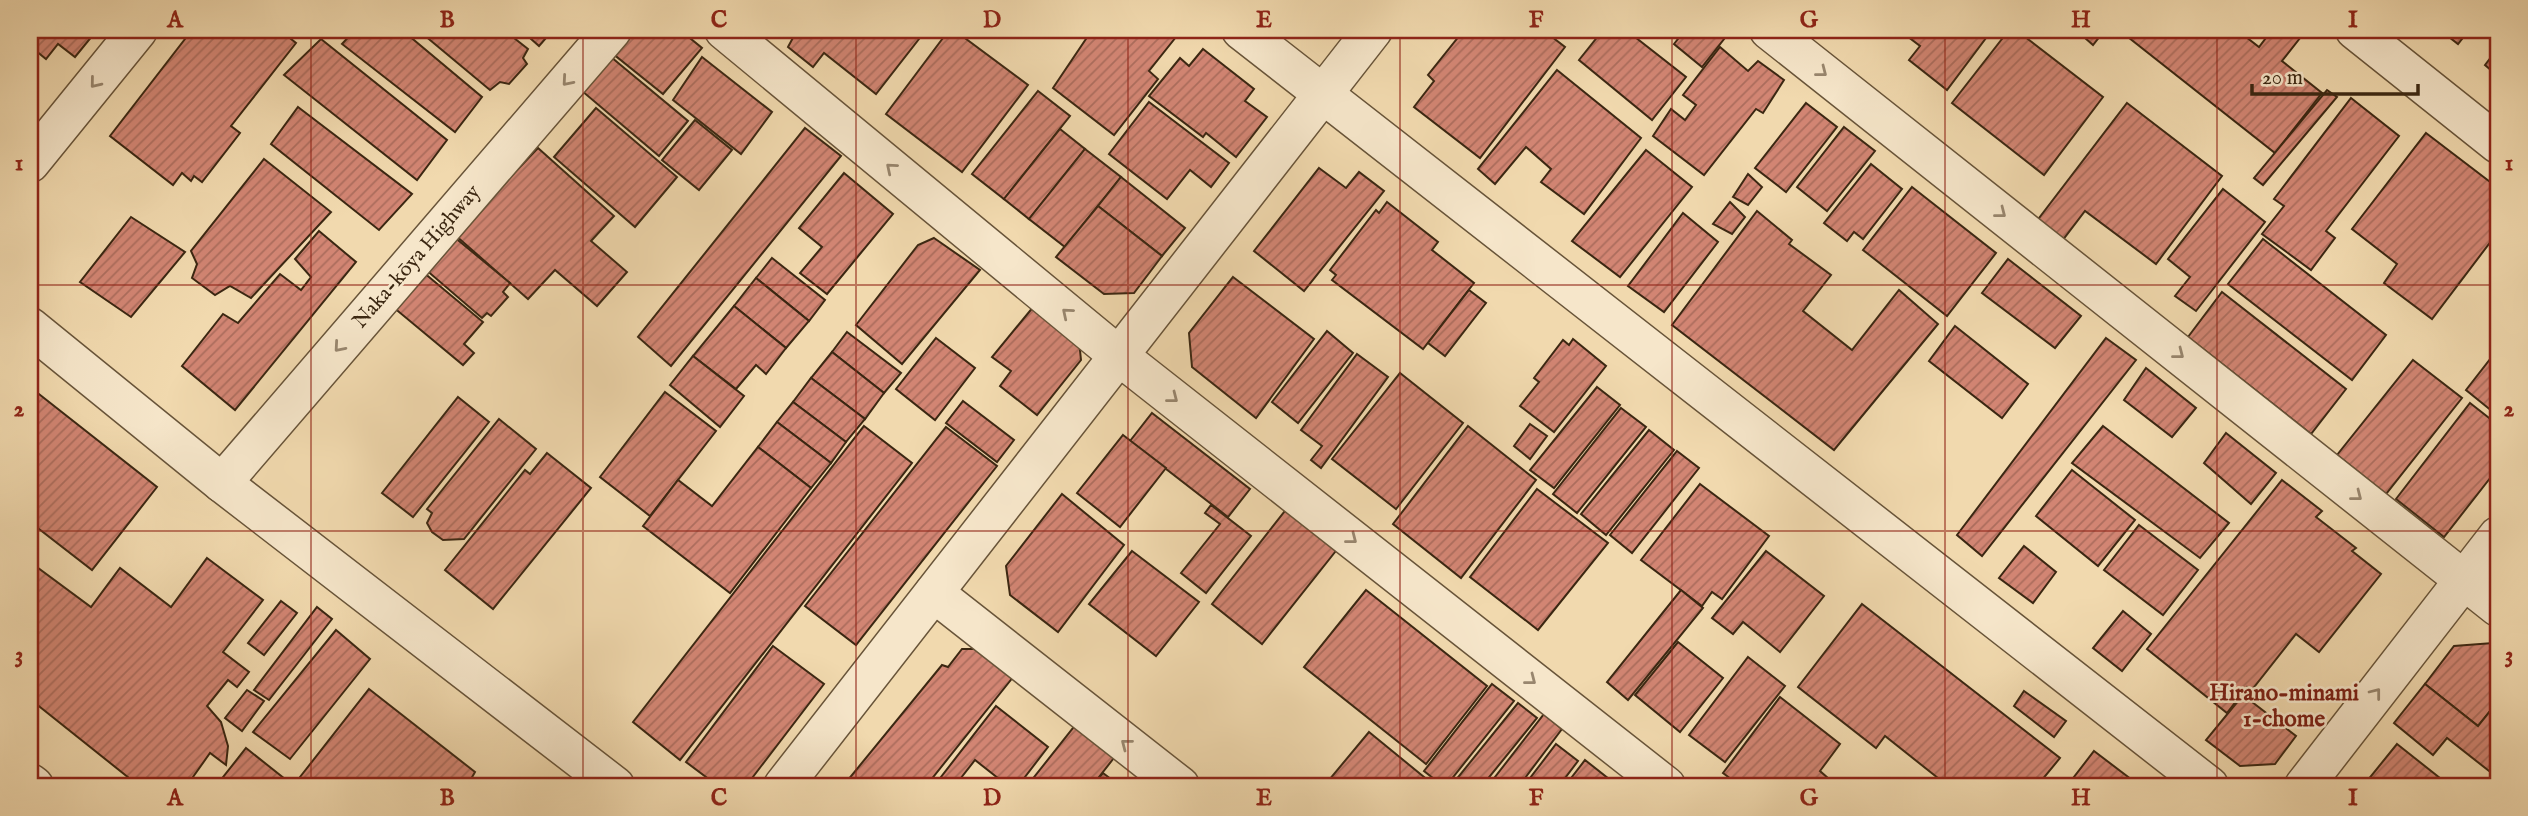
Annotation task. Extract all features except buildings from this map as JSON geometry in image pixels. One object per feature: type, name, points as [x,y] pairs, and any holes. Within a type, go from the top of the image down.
[{"type":"street","points":[[30,163],[138,30]]},
{"type":"street","name":"Naka-kōya Highway","points":[[222,483],[612,30]]},
{"type":"street","points":[[724,30],[1119,356],[1666,786]]},
{"type":"street","points":[[1241,30],[2209,786]]},
{"type":"street","points":[[783,786],[1373,30]]},
{"type":"street","points":[[1769,30],[2498,607]]},
{"type":"street","points":[[2355,30],[2498,144]]},
{"type":"street","points":[[30,327],[222,483],[615,786]]},
{"type":"street","points":[[2304,786],[2498,536]]},
{"type":"street","points":[[934,593],[1180,786]]},
{"type":"district","name":"Hirano-minami 1-chome","points":[[2284,706]]}]
